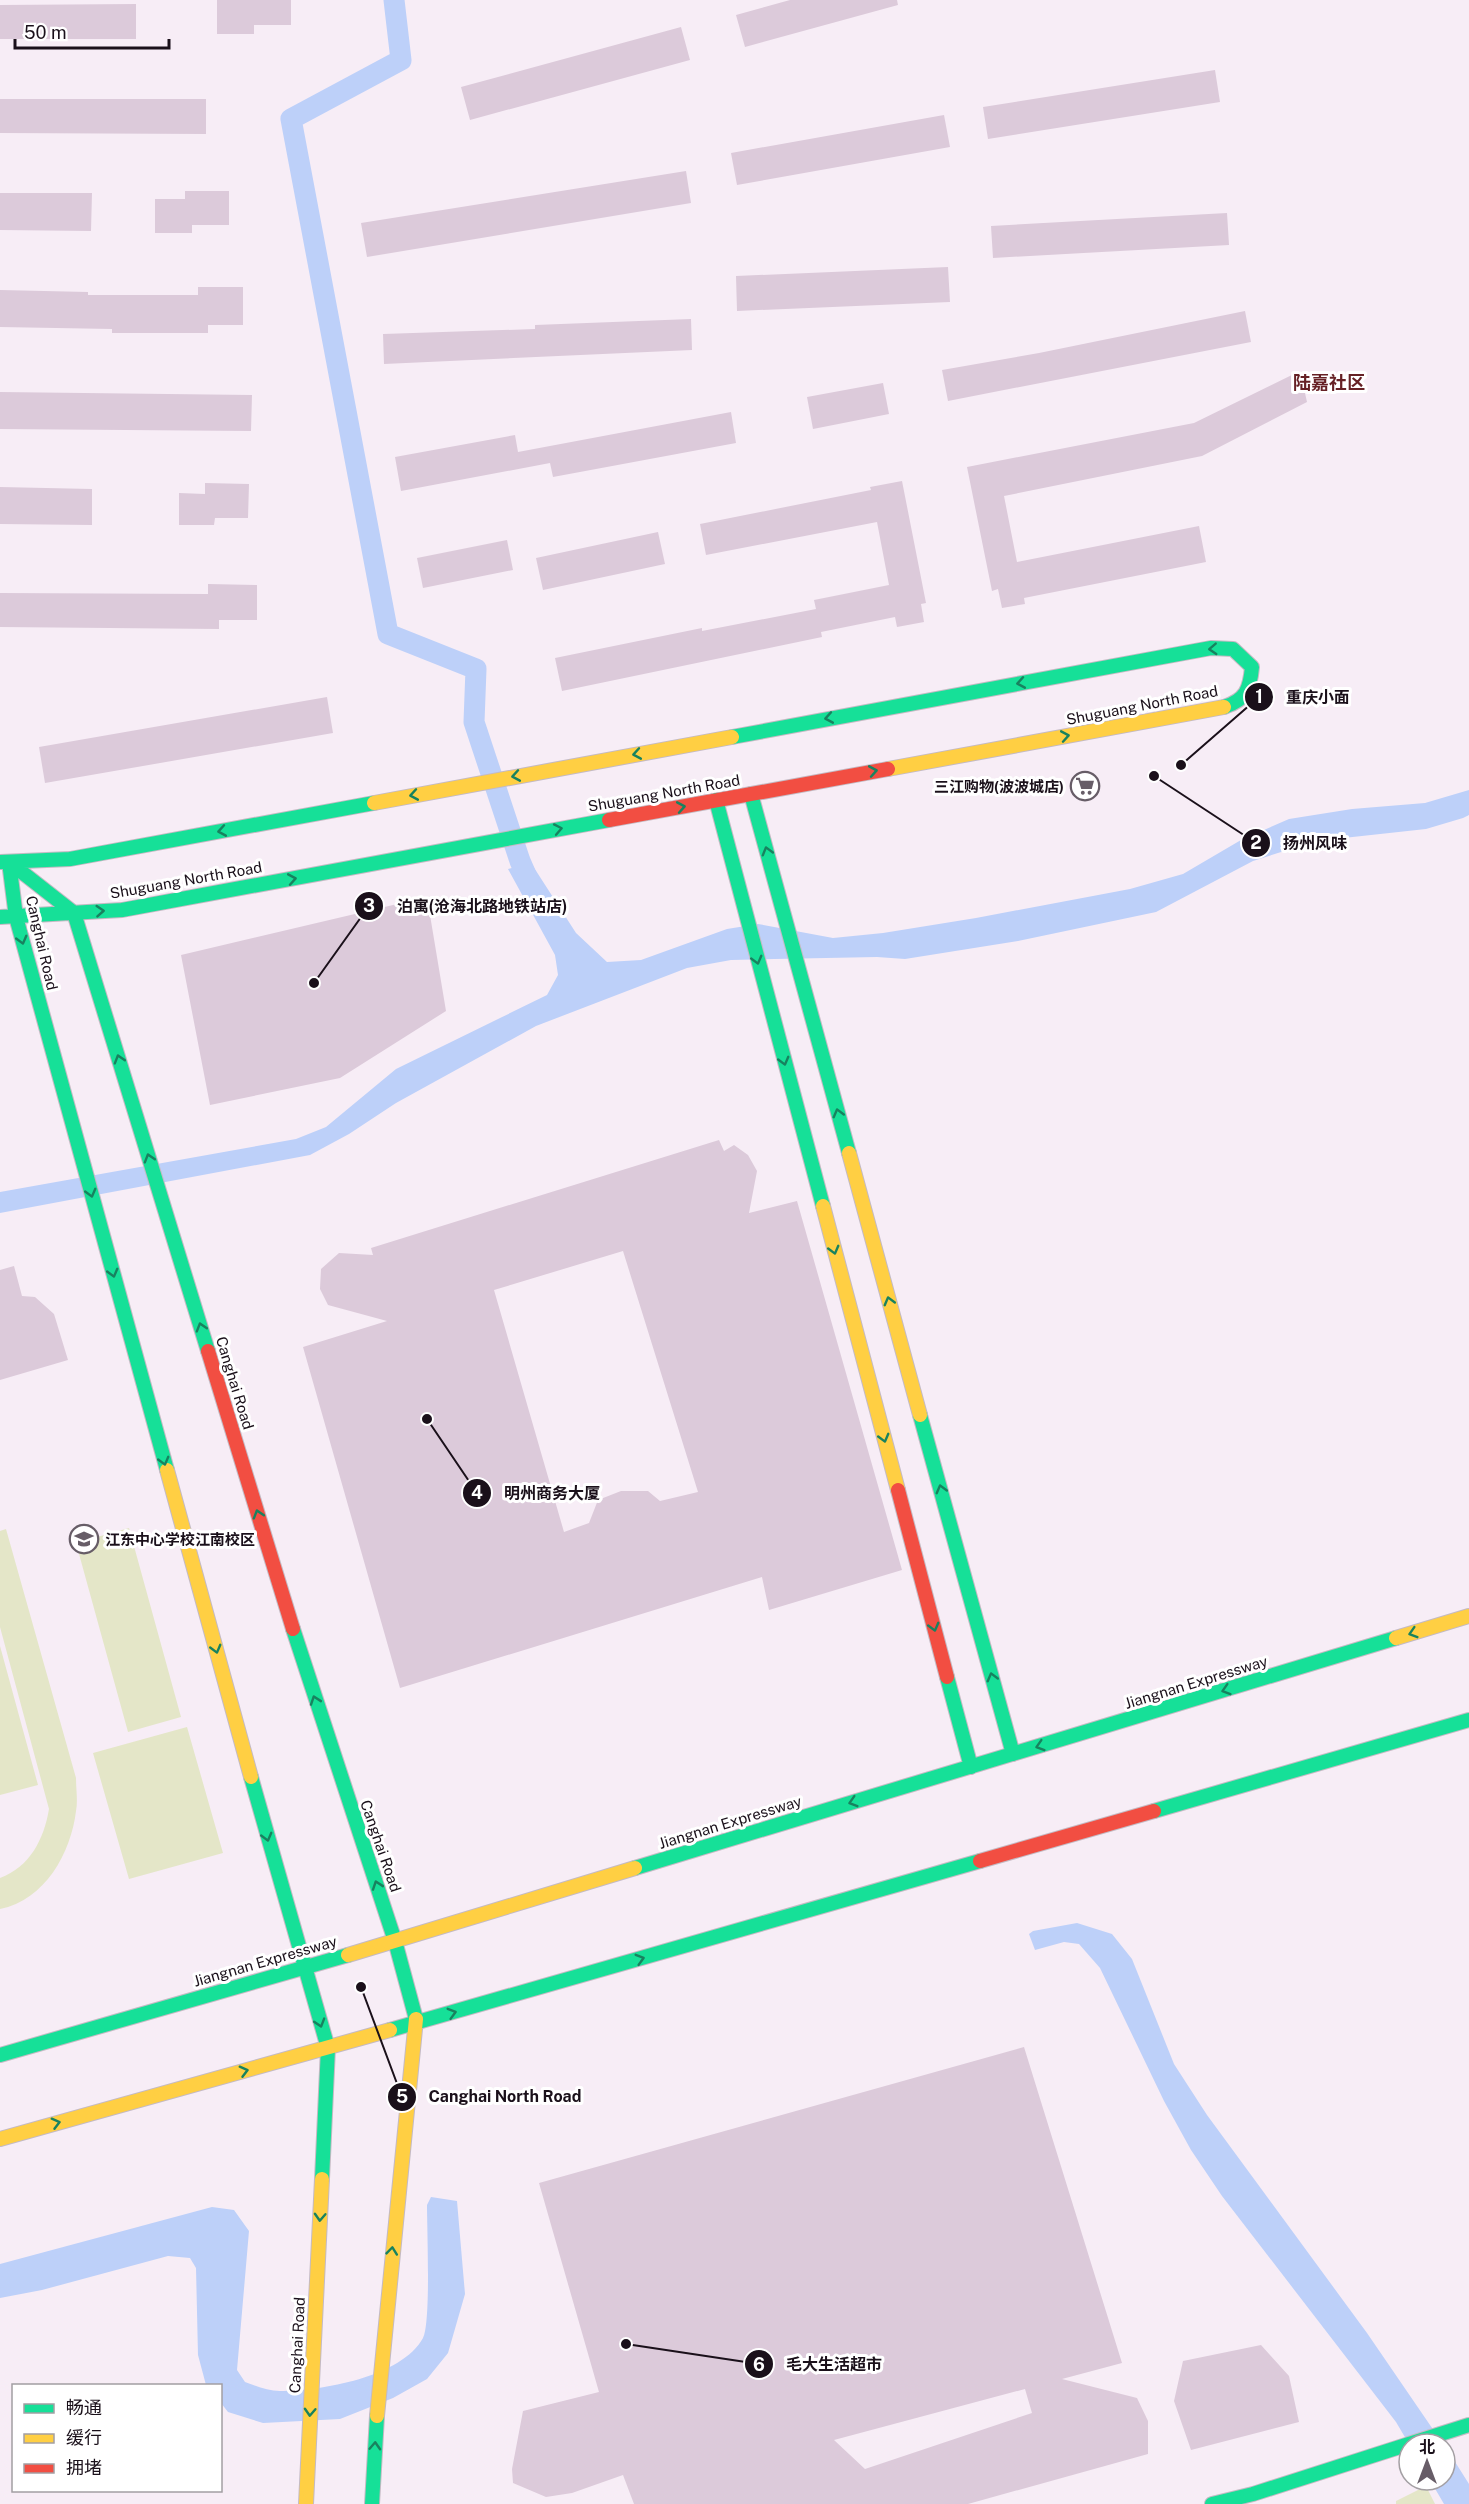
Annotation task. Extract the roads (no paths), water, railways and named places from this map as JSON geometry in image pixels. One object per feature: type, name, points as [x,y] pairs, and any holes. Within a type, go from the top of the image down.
[{"type":"main road","name":"Shuguang North Road","points":[[0,917],[122,910],[1235,704],[1245,698],[1251,687],[1252,667],[1233,649],[1211,648],[70,859],[4,862]]},
{"type":"main road","points":[[751,794],[1013,1754]]},
{"type":"main road","points":[[716,800],[971,1767]]},
{"type":"main road","name":"Canghai Road","points":[[4,862],[74,913],[311,1688],[395,1941],[417,2023],[379,2378],[372,2504]]},
{"type":"main road","name":"Canghai Road","points":[[4,862],[16,917],[74,1130],[303,1968],[328,2048],[306,2504]]},
{"type":"main road","name":"Jiangnan Expressway","points":[[0,2055],[395,1941],[1469,1616]]},
{"type":"main road","points":[[0,2139],[417,2023],[1469,1720]]},
{"type":"main road","points":[[1447,2432],[1469,2425]]},
{"type":"main road","points":[[1212,2504],[1253,2494],[1397,2448]]},
{"type":"water","points":[[1469,790],[1469,815],[1463,818],[1426,829],[1316,841],[1253,861],[1156,912],[1018,941],[905,959],[877,957],[731,960],[687,968],[536,1026],[396,1103],[349,1134],[310,1155],[0,1213],[0,1192],[296,1139],[326,1127],[396,1069],[547,995],[558,975],[555,955],[508,869],[531,863],[576,933],[607,962],[641,960],[727,929],[758,924],[833,938],[883,933],[976,918],[1130,889],[1183,874],[1241,840],[1289,819],[1352,809],[1425,803]]},
{"type":"water","points":[[1077,1923],[1112,1934],[1132,1959],[1174,2064],[1207,2115],[1367,2333],[1435,2432],[1402,2432],[1222,2196],[1191,2150],[1164,2101],[1100,1968],[1079,1944],[1064,1942],[1035,1950],[1029,1934],[1033,1931]]},
{"type":"water","points":[[431,2197],[457,2201],[465,2294],[448,2353],[427,2379],[393,2398],[340,2419],[263,2423],[228,2412],[222,2404],[222,2384],[206,2384],[198,2355],[196,2268],[190,2258],[168,2256],[42,2290],[0,2298],[0,2264],[212,2207],[234,2210],[249,2231],[237,2370],[245,2382],[271,2390],[297,2390],[338,2385],[379,2372],[398,2363],[413,2351],[423,2338],[428,2295],[427,2205]]},
{"type":"water","points":[[1457,2465],[1469,2484],[1469,2504],[1444,2504],[1437,2492],[1457,2492]]},
{"type":"waterway","points":[[394,0],[401,60],[291,119],[388,634],[476,669],[474,722],[520,861],[533,891]]},
{"type":"place","name":"重庆小面","points":[[1181,765]]},
{"type":"place","name":"扬州风味","points":[[1154,776]]},
{"type":"place","name":"三江购物(波波城店)","points":[[1085,786]]},
{"type":"place","name":"泊寓(沧海北路地铁站店)","points":[[314,983]]},
{"type":"place","name":"明州商务大厦","points":[[427,1419]]},
{"type":"place","name":"江东中心学校江南校区","points":[[84,1539]]},
{"type":"place","name":"Canghai North Road","points":[[361,1987]]},
{"type":"place","name":"毛大生活超市","points":[[626,2344]]},
{"type":"district","name":"陆嘉社区","points":[[1329,382]]}]
